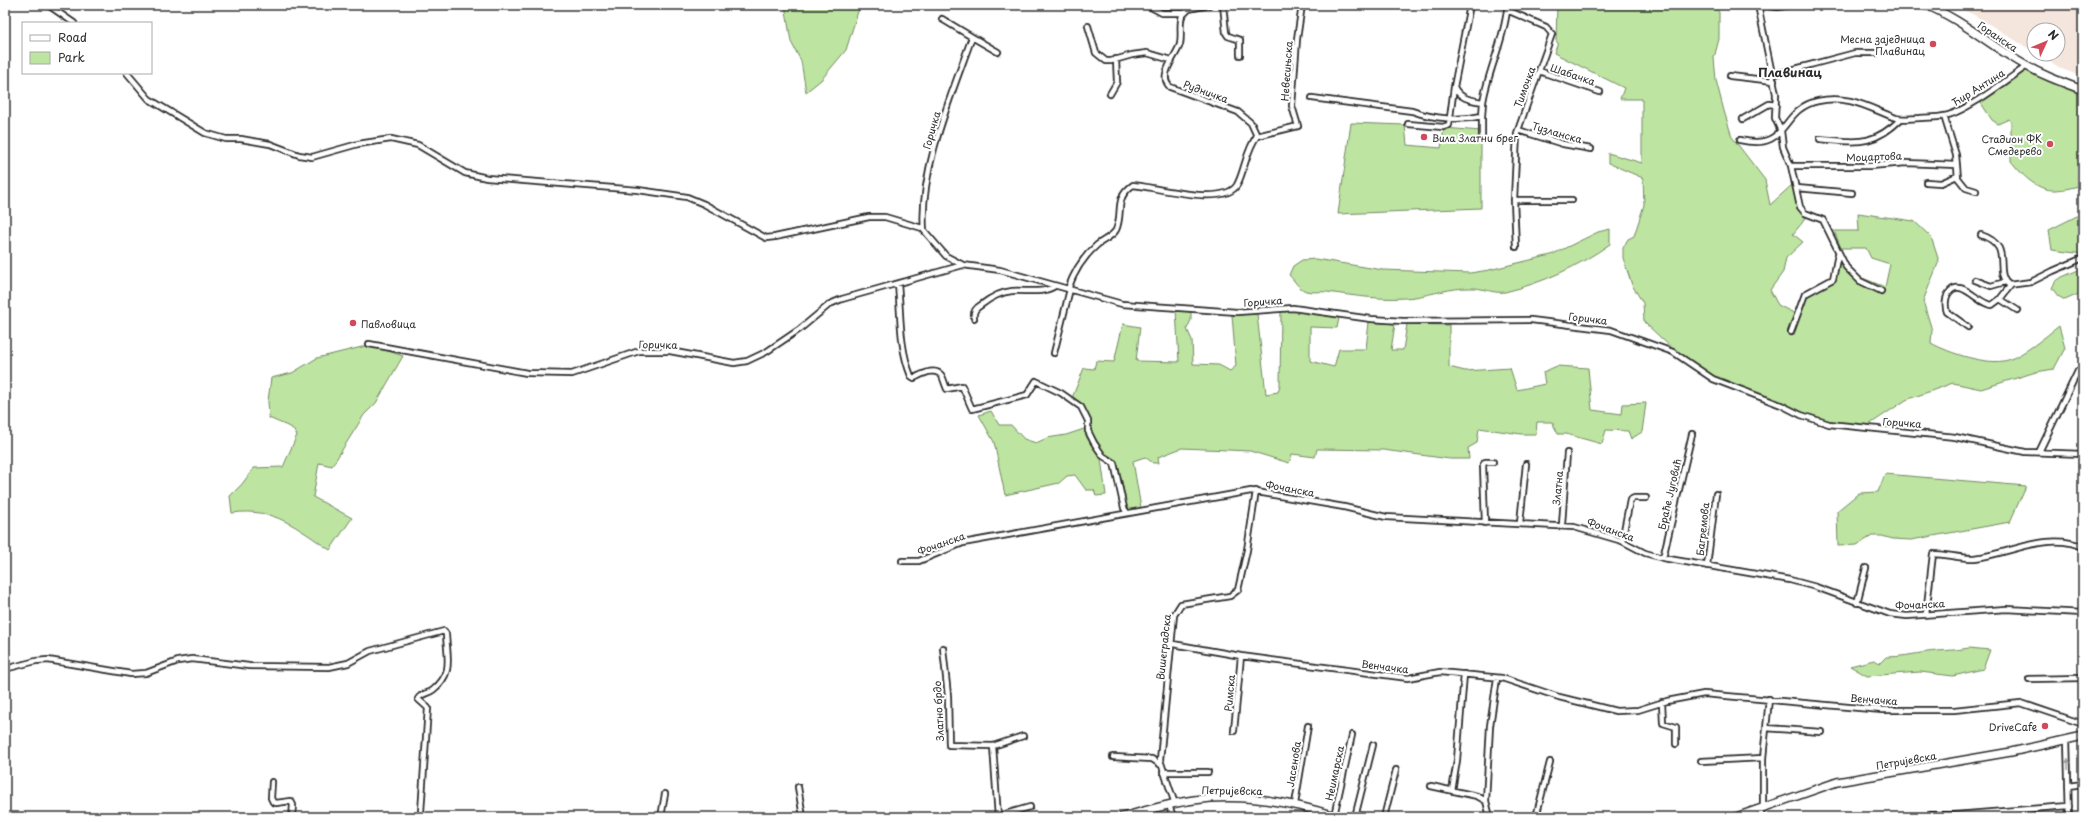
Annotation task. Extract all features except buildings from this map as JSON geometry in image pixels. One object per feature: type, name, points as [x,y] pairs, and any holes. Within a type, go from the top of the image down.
[{"type":"main road","name":"Горанска","points":[[1926,5],[1952,16],[2027,66],[2083,90]]},
{"type":"main road","name":"Петријевска","points":[[1738,817],[1762,812],[1844,780],[2011,752],[2083,736]]},
{"type":"main road","name":"Петријевска","points":[[1122,817],[1192,800],[1215,798],[1266,800],[1295,804],[1318,814],[1336,816]]},
{"type":"street","points":[[48,5],[73,22]]},
{"type":"street","points":[[1147,5],[1162,13],[1184,13],[1193,8],[1208,5]]},
{"type":"street","points":[[1223,5],[1226,33],[1228,36],[1240,40],[1240,55]]},
{"type":"street","name":"Невесињска","points":[[1257,136],[1298,126],[1292,106],[1297,39],[1302,5]]},
{"type":"street","points":[[1408,124],[1447,126],[1450,118],[1454,88],[1470,5]]},
{"type":"street","points":[[1789,5],[1778,7],[1758,5],[1767,55],[1774,81],[1776,105],[1775,121],[1781,131],[1784,150],[1791,166],[1800,206],[1806,213],[1822,220],[1846,268],[1854,276],[1881,291]]},
{"type":"street","name":"Тимочка","points":[[1482,137],[1483,102],[1487,78],[1505,24],[1507,7],[1546,27],[1550,31],[1552,37],[1518,130],[1514,200],[1516,247]]},
{"type":"street","name":"Рудничка","points":[[1184,13],[1181,20],[1180,46],[1171,60],[1166,79],[1169,86],[1238,112],[1251,123],[1257,136]]},
{"type":"street","points":[[942,19],[998,52]]},
{"type":"street","points":[[1088,26],[1096,53],[1106,61],[1132,55],[1147,54],[1171,60]]},
{"type":"street","name":"Горичка","points":[[924,230],[924,200],[942,121],[972,37]]},
{"type":"street","points":[[1772,75],[1855,53],[1876,53]]},
{"type":"street","points":[[1110,94],[1117,82],[1116,59]]},
{"type":"street","name":"Ћир Антина","points":[[1740,140],[1759,143],[1777,136],[1785,124],[1800,109],[1812,102],[1828,99],[1851,100],[1901,119],[1944,116],[1962,109],[2027,66]]},
{"type":"street","name":"Шабачка","points":[[1539,72],[1600,92]]},
{"type":"street","name":"Горичка","points":[[128,74],[149,99],[191,126],[205,133],[219,137],[270,144],[299,155],[312,157],[358,144],[391,139],[418,145],[466,173],[487,178],[638,190],[687,197],[704,204],[766,238],[876,217],[899,220],[924,230],[946,256],[963,265],[1000,270],[1122,304],[1237,312],[1293,308],[1403,322],[1531,320],[1614,330],[1673,352],[1713,379],[1781,405],[1801,415],[1829,424],[1938,434],[1964,438],[2014,450],[2083,454]]},
{"type":"street","points":[[1730,76],[1774,81]]},
{"type":"street","points":[[1454,88],[1466,99],[1483,102]]},
{"type":"street","points":[[1312,98],[1450,118],[1482,116]]},
{"type":"street","points":[[1743,119],[1769,104],[1776,105]]},
{"type":"street","points":[[1944,116],[1956,155],[1958,176],[1966,188],[1976,191]]},
{"type":"street","points":[[1820,139],[1865,142],[1884,133],[1901,119]]},
{"type":"street","name":"Тузланска","points":[[1518,130],[1563,144],[1591,150]]},
{"type":"street","points":[[1054,353],[1069,289],[1078,266],[1097,245],[1115,232],[1118,222],[1120,201],[1126,190],[1133,185],[1210,196],[1227,193],[1237,184],[1257,136]]},
{"type":"street","name":"Моцартова","points":[[1791,166],[1870,166],[1906,163],[1957,165]]},
{"type":"street","points":[[1926,182],[1941,183],[1958,176]]},
{"type":"street","points":[[1797,188],[1852,193]]},
{"type":"street","points":[[1514,200],[1572,200]]},
{"type":"street","points":[[1981,235],[1992,241],[2001,251],[2005,282]]},
{"type":"street","points":[[1791,332],[1805,294],[1833,279],[1838,254]]},
{"type":"street","points":[[1975,280],[1991,286],[2005,282],[2011,285],[2031,282],[2083,258]]},
{"type":"street","name":"Горичка","points":[[369,344],[527,373],[572,374],[639,351],[670,351],[734,364],[754,358],[800,329],[830,304],[842,299],[963,265]]},
{"type":"street","points":[[898,284],[903,333],[902,351],[911,376],[914,378],[929,372],[935,372],[941,375],[947,389],[962,386],[972,410],[1027,394],[1036,381],[1061,393],[1081,407],[1088,421],[1088,431],[1094,443],[1103,456],[1114,464],[1124,508],[1127,513]]},
{"type":"street","points":[[1968,326],[1947,312],[1946,301],[1950,291],[1955,288],[1964,288],[1980,301],[1988,305],[1995,303],[2000,299],[2011,285]]},
{"type":"street","name":"Горичка","points":[[974,318],[974,313],[977,308],[999,293],[1012,291],[1042,291],[1055,286]]},
{"type":"street","points":[[2000,299],[2017,310]]},
{"type":"street","points":[[2039,452],[2078,371]]},
{"type":"street","name":"Браће Југовић","points":[[1663,558],[1692,434]]},
{"type":"street","name":"Златна","points":[[1562,525],[1567,453]]},
{"type":"street","points":[[1485,523],[1483,465],[1485,462],[1493,462]]},
{"type":"street","points":[[1520,523],[1526,464]]},
{"type":"street","name":"Фочанска","points":[[902,561],[919,561],[963,543],[1245,491],[1256,491],[1344,507],[1386,517],[1485,523],[1562,525],[1587,530],[1622,541],[1645,553],[1663,558],[1790,580],[1816,587],[1890,614],[1926,614],[2006,609],[2083,613]]},
{"type":"street","name":"Вишеградска","points":[[1173,817],[1172,805],[1161,765],[1163,727],[1173,644],[1173,620],[1179,606],[1184,603],[1230,596],[1238,590],[1247,550],[1256,491]]},
{"type":"street","name":"Багремова","points":[[1707,566],[1716,494]]},
{"type":"street","points":[[1622,541],[1630,500],[1634,498],[1646,498]]},
{"type":"street","points":[[1926,614],[1933,554],[1976,558],[2032,544],[2050,542],[2083,548]]},
{"type":"street","points":[[1857,603],[1866,568]]},
{"type":"street","points":[[5,669],[36,661],[48,660],[136,674],[152,671],[178,661],[198,659],[249,666],[329,668],[348,663],[370,651],[444,632],[446,634],[448,668],[446,676],[432,691],[421,695],[418,699],[428,708],[421,812],[423,816]]},
{"type":"street","name":"Венчачка","points":[[1173,644],[1241,656],[1408,678],[1440,672],[1497,678],[1521,683],[1559,697],[1610,710],[1638,710],[1662,702],[1704,694],[1882,710],[1954,710],[2021,704],[2083,724]]},
{"type":"street","name":"Златно брдо","points":[[943,648],[948,696],[949,745],[993,746],[1023,736]]},
{"type":"street","name":"Римска","points":[[1234,731],[1241,656]]},
{"type":"street","points":[[1452,791],[1456,770],[1464,674]]},
{"type":"street","points":[[1490,817],[1486,801],[1490,726],[1497,678]]},
{"type":"street","points":[[2029,679],[2083,678]]},
{"type":"street","points":[[1762,812],[1763,758],[1769,700]]},
{"type":"street","points":[[1662,702],[1663,723],[1676,727],[1676,744]]},
{"type":"street","name":"Јасенова","points":[[1295,804],[1308,726]]},
{"type":"street","points":[[1766,728],[1821,732]]},
{"type":"street","name":"Неимарска","points":[[1336,816],[1352,735]]},
{"type":"street","points":[[2067,739],[2069,817]]},
{"type":"street","points":[[1355,817],[1373,745]]},
{"type":"street","points":[[993,746],[998,816],[1030,807]]},
{"type":"street","points":[[1113,757],[1152,759],[1161,765]]},
{"type":"street","points":[[1702,761],[1763,758]]},
{"type":"street","points":[[1536,817],[1550,762]]},
{"type":"street","points":[[1384,817],[1396,770]]},
{"type":"street","points":[[1163,772],[1208,772]]},
{"type":"street","points":[[272,782],[271,798],[273,802],[291,801],[293,805],[292,817]]},
{"type":"street","points":[[2068,786],[2083,784]]},
{"type":"street","points":[[1431,786],[1477,796],[1486,801]]},
{"type":"street","points":[[798,787],[803,817]]},
{"type":"street","points":[[661,817],[665,794]]},
{"type":"street","points":[[1926,817],[1928,815],[1955,815],[2069,806]]},
{"type":"shaded area","points":[[1954,5],[2083,5],[2083,77],[2062,69],[2051,62],[2066,62],[2066,22],[2026,22],[2026,47],[1976,16]]},
{"type":"green space","points":[[785,5],[860,5],[846,50],[821,80],[806,92],[801,61],[791,42]]},
{"type":"green space","points":[[1557,5],[1712,5],[1719,12],[1719,39],[1714,58],[1716,80],[1732,137],[1765,180],[1770,205],[1794,183],[1806,218],[1793,234],[1803,242],[1786,258],[1783,272],[1770,290],[1778,305],[1800,316],[1806,294],[1834,281],[1839,259],[1855,275],[1885,287],[1890,264],[1871,258],[1866,248],[1841,248],[1834,231],[1859,231],[1858,213],[1914,221],[1931,237],[1939,261],[1923,301],[1932,330],[1931,343],[1969,358],[1990,361],[2008,360],[2035,345],[2059,326],[2065,348],[2054,369],[2036,372],[1981,389],[1953,383],[1906,400],[1867,426],[1829,422],[1721,382],[1675,351],[1644,322],[1643,303],[1632,285],[1623,258],[1623,248],[1628,239],[1634,236],[1644,205],[1643,178],[1608,163],[1608,153],[1642,163],[1642,99],[1620,99],[1624,88],[1554,53],[1558,43],[1556,41]]},
{"type":"green space","points":[[2027,70],[2083,92],[2083,185],[2062,190],[2048,190],[2030,181],[2011,161],[2011,122],[2009,119],[1998,124],[1992,120],[1979,100]]},
{"type":"green space","points":[[1351,123],[1405,125],[1407,145],[1441,148],[1444,128],[1481,131],[1481,208],[1338,214]]},
{"type":"green space","points":[[2083,213],[2083,254],[2052,250],[2049,230]]},
{"type":"green space","points":[[1610,229],[1610,244],[1586,260],[1547,279],[1505,292],[1496,292],[1478,288],[1462,288],[1415,297],[1371,298],[1306,291],[1303,290],[1289,275],[1293,266],[1302,260],[1315,259],[1383,270],[1470,273],[1551,255],[1598,232]]},
{"type":"green space","points":[[2083,268],[2083,292],[2065,300],[2058,296],[2052,288],[2055,282],[2062,277]]},
{"type":"green space","points":[[1176,310],[1191,312],[1191,320],[1187,329],[1192,340],[1193,364],[1219,365],[1230,371],[1236,366],[1232,315],[1257,314],[1266,394],[1278,392],[1280,385],[1281,311],[1300,311],[1339,318],[1337,328],[1310,327],[1310,361],[1334,367],[1339,349],[1366,349],[1369,322],[1395,324],[1391,350],[1403,350],[1407,324],[1449,325],[1449,367],[1465,371],[1510,368],[1517,390],[1545,384],[1543,372],[1557,366],[1588,368],[1592,410],[1622,414],[1623,404],[1646,403],[1642,432],[1631,439],[1628,431],[1606,430],[1602,444],[1566,434],[1558,434],[1552,422],[1537,422],[1536,434],[1521,434],[1479,428],[1477,443],[1468,448],[1469,459],[1450,459],[1383,450],[1317,449],[1315,457],[1292,454],[1289,463],[1250,451],[1182,448],[1158,457],[1159,463],[1153,463],[1145,457],[1133,461],[1141,508],[1129,510],[1127,507],[1119,467],[1115,461],[1105,454],[1091,431],[1090,419],[1082,404],[1072,398],[1084,368],[1094,369],[1096,361],[1114,362],[1123,324],[1140,327],[1136,361],[1179,362]]},
{"type":"green space","points":[[370,345],[403,356],[376,403],[364,415],[332,466],[319,463],[313,497],[352,518],[330,550],[296,527],[273,516],[247,512],[232,513],[230,496],[242,484],[254,468],[283,467],[297,435],[292,428],[269,418],[268,401],[271,378],[292,373],[317,358]]},
{"type":"green space","points":[[991,411],[999,425],[1011,425],[1024,439],[1036,443],[1047,438],[1066,435],[1084,429],[1087,438],[1101,459],[1106,495],[1096,496],[1094,490],[1086,490],[1075,475],[1067,476],[1059,483],[1005,495],[994,442],[979,415]]},
{"type":"green space","points":[[1885,474],[2026,486],[2010,522],[1911,540],[1872,536],[1857,545],[1838,546],[1837,511],[1859,493],[1878,492]]},
{"type":"green space","points":[[1969,648],[1990,650],[1983,669],[1953,676],[1920,672],[1867,676],[1850,666],[1874,660],[1880,663],[1886,657]]},
{"type":"railway","points":[[2070,5],[2083,11]]},
{"type":"place","name":"Месна заједница Плавинац","points":[[1933,44]]},
{"type":"place","name":"Вила Златни брег","points":[[1424,137]]},
{"type":"place","name":"Стадион ФК Смедерево","points":[[2050,144]]},
{"type":"place","name":"Павловица","points":[[353,323]]},
{"type":"place","name":"DriveCafe","points":[[2045,726]]},
{"type":"district","name":"Плавинац","points":[[1790,72]]}]
